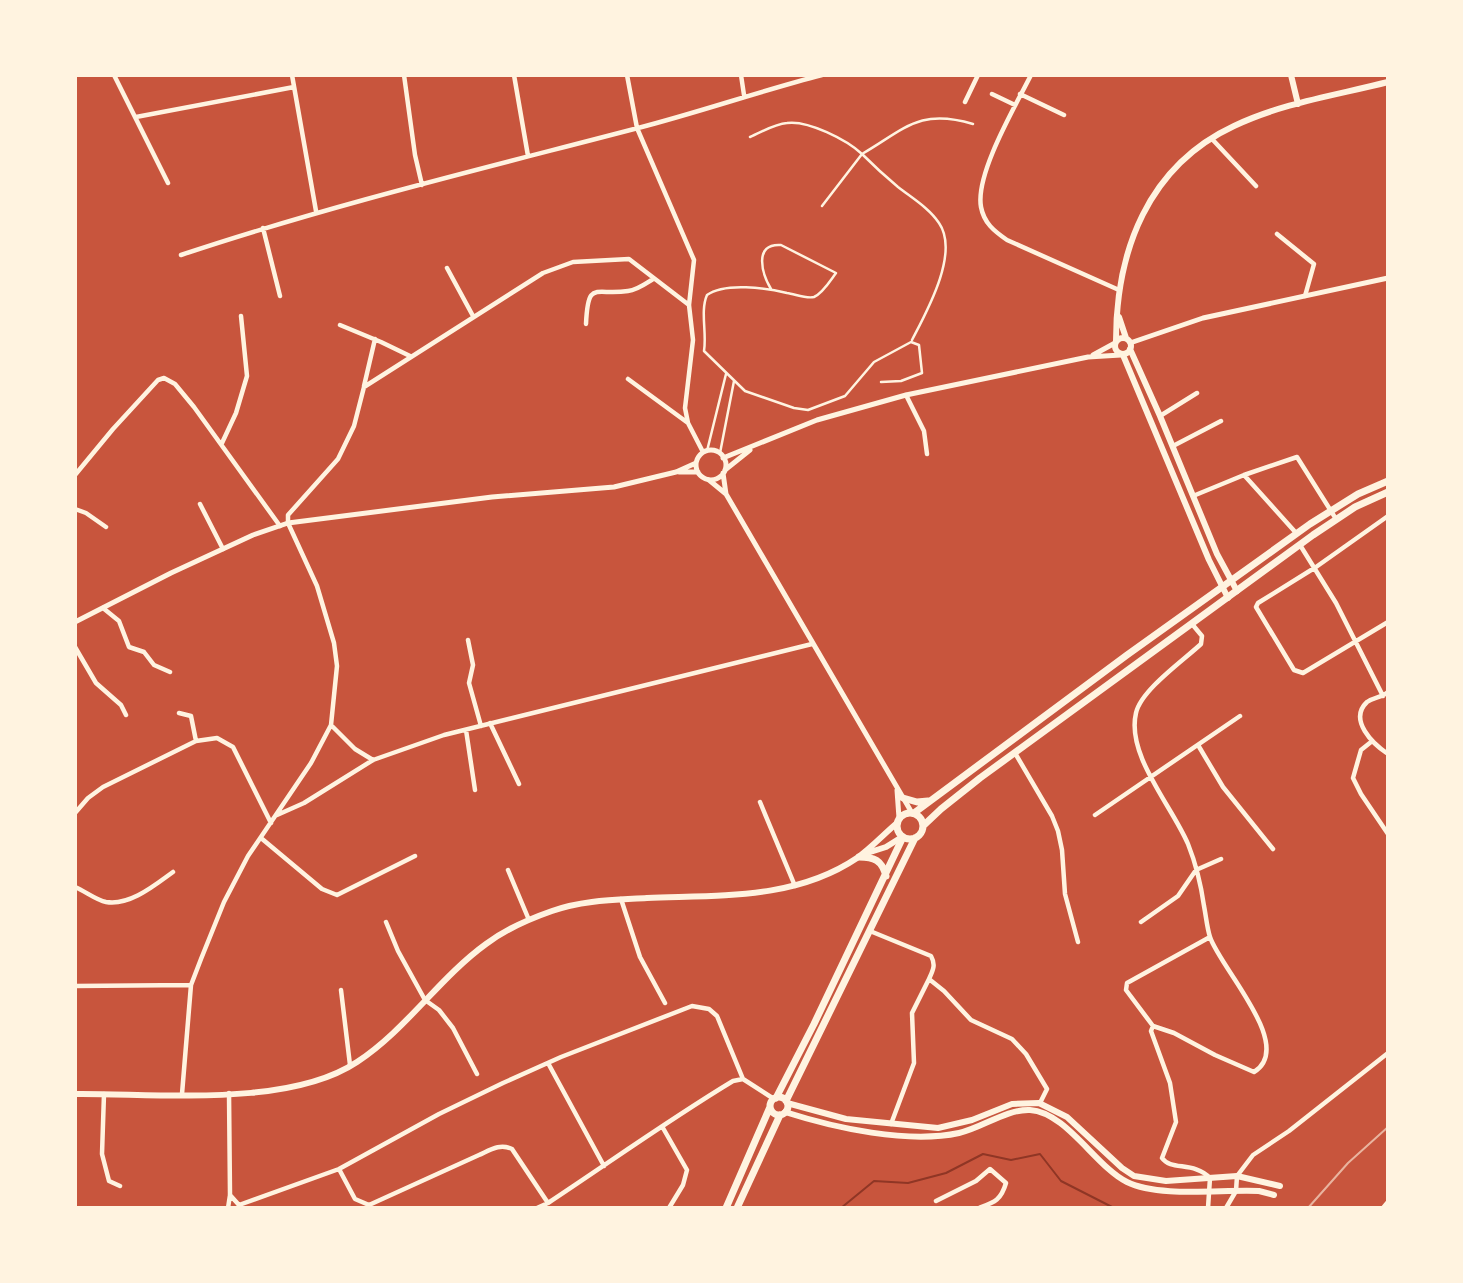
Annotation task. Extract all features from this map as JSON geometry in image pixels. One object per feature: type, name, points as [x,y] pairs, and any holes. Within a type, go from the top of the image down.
[{"type":"main road","points":[[1291,75],[1298,104]]},
{"type":"main road","points":[[1228,598],[1211,566],[1137,388],[1122,355],[1115,349],[1119,290],[1129,244],[1148,204],[1179,164],[1212,138],[1234,126],[1298,104],[1388,82]]},
{"type":"main road","points":[[1118,315],[1217,554],[1237,591]]},
{"type":"main road","points":[[1115,342],[1121,338],[1129,344]]},
{"type":"main road","points":[[1122,355],[1129,344]]},
{"type":"main road","points":[[1137,388],[1146,384]]},
{"type":"main road","points":[[75,1094],[229,1094],[298,1085],[350,1066],[387,1039],[485,944],[529,920],[572,905],[758,893],[796,887],[831,873],[861,855],[905,814],[913,813],[1331,509],[1388,481]]},
{"type":"main road","points":[[737,1208],[923,826],[941,809],[1044,730],[1336,519],[1388,492]]},
{"type":"main road","points":[[1039,720],[1044,730]]},
{"type":"main road","points":[[904,798],[917,802],[929,801]]},
{"type":"main road","points":[[913,813],[921,819],[923,826]]},
{"type":"main road","points":[[898,820],[898,831],[903,837]]},
{"type":"main road","points":[[861,855],[886,847],[903,837],[915,838]]},
{"type":"main road","points":[[726,1208],[773,1101],[886,877],[903,837]]},
{"type":"main road","points":[[861,855],[876,859],[883,865],[886,877]]},
{"type":"main road","points":[[848,953],[857,957]]},
{"type":"main road","points":[[773,1101],[780,1097],[787,1102],[846,1119],[891,1125],[945,1127],[1013,1104],[1039,1104],[1066,1117],[1134,1176],[1166,1181],[1237,1176],[1280,1186]]},
{"type":"main road","points":[[773,1101],[773,1112],[859,1130],[934,1136],[959,1133],[1013,1113],[1029,1110],[1046,1115],[1061,1125],[1128,1183],[1148,1190],[1259,1191],[1274,1195]]},
{"type":"street","points":[[114,75],[168,183]]},
{"type":"street","points":[[292,75],[316,211]]},
{"type":"street","points":[[404,75],[422,185]]},
{"type":"street","points":[[514,75],[528,156]]},
{"type":"street","points":[[627,75],[638,128],[694,260],[689,305],[693,340],[685,397],[688,423]]},
{"type":"street","points":[[741,75],[745,95]]},
{"type":"street","points":[[181,255],[316,211],[638,128],[822,75]]},
{"type":"street","points":[[965,102],[978,75]]},
{"type":"street","points":[[1029,77],[984,179],[981,200],[984,218],[993,231],[1007,240],[1119,290]]},
{"type":"street","points":[[136,117],[294,87]]},
{"type":"street","points":[[992,94],[1015,105]]},
{"type":"street","points":[[1020,94],[1064,115]]},
{"type":"street","points":[[1212,138],[1256,186]]},
{"type":"street","points":[[263,228],[280,296]]},
{"type":"street","points":[[1276,234],[1314,264],[1305,296]]},
{"type":"street","points":[[364,387],[543,273],[566,264],[629,259],[689,305]]},
{"type":"street","points":[[447,268],[473,316]]},
{"type":"street","points":[[1129,344],[1203,318],[1388,278]]},
{"type":"street","points":[[586,324],[588,299],[593,294],[607,290],[628,291],[653,279]]},
{"type":"street","points":[[222,443],[236,413],[247,376],[241,316]]},
{"type":"street","points":[[340,325],[411,357]]},
{"type":"street","points":[[182,1094],[191,985],[224,902],[248,856],[277,815],[331,725],[337,666],[334,643],[317,586],[289,523],[290,511],[338,458],[354,426],[375,339]]},
{"type":"street","points":[[1088,357],[1115,342]]},
{"type":"street","points":[[628,379],[688,423],[705,452],[721,455],[752,448],[817,420],[906,394],[1088,357],[1122,355]]},
{"type":"street","points":[[75,475],[158,380],[164,379],[175,384],[222,443],[280,526]]},
{"type":"street","points":[[1160,416],[1197,393]]},
{"type":"street","points":[[906,394],[924,431],[927,454]]},
{"type":"street","points":[[1173,446],[1221,421]]},
{"type":"street","points":[[709,480],[718,478],[752,448]]},
{"type":"street","points":[[75,622],[223,549],[289,523],[492,496],[614,487],[676,472],[696,463],[705,452]]},
{"type":"street","points":[[721,455],[726,494]]},
{"type":"street","points":[[1192,496],[1297,457],[1336,519]]},
{"type":"street","points":[[696,463],[698,472]]},
{"type":"street","points":[[676,472],[698,472],[726,494],[913,813]]},
{"type":"street","points":[[1244,475],[1297,534]]},
{"type":"street","points":[[200,505],[223,549]]},
{"type":"street","points":[[75,509],[106,527]]},
{"type":"street","points":[[1388,516],[1316,567],[1258,603],[1256,607],[1294,670],[1303,673],[1388,622]]},
{"type":"street","points":[[1300,545],[1316,567],[1386,694],[1373,698],[1362,711],[1364,729],[1371,742],[1388,754]]},
{"type":"street","points":[[103,608],[119,621],[130,647],[144,652],[154,665],[170,672]]},
{"type":"street","points":[[1192,624],[1202,636],[1201,644],[1144,696],[1136,713],[1135,738],[1151,776],[1188,844],[1210,937],[1260,1022],[1268,1046],[1262,1066],[1254,1072],[1174,1032],[1153,1026],[1126,990],[1127,983],[1210,937]]},
{"type":"street","points":[[468,640],[473,665],[469,683],[481,726]]},
{"type":"street","points":[[277,815],[304,803],[373,760],[466,730],[812,644]]},
{"type":"street","points":[[75,647],[96,683],[121,705],[126,715]]},
{"type":"street","points":[[179,713],[191,716],[196,741]]},
{"type":"street","points":[[1095,815],[1240,716]]},
{"type":"street","points":[[490,723],[519,784]]},
{"type":"street","points":[[331,725],[355,749],[373,760]]},
{"type":"street","points":[[466,730],[475,790]]},
{"type":"street","points":[[75,813],[103,787],[196,741],[217,738],[233,747],[271,823]]},
{"type":"street","points":[[1371,742],[1361,750],[1353,778],[1388,834]]},
{"type":"street","points":[[1198,745],[1223,787],[1273,849]]},
{"type":"street","points":[[1014,753],[1052,816],[1058,831],[1065,894],[1078,942]]},
{"type":"street","points":[[897,786],[898,820]]},
{"type":"street","points":[[760,802],[796,887]]},
{"type":"street","points":[[261,838],[333,895],[415,856]]},
{"type":"street","points":[[1141,922],[1178,896],[1196,870],[1221,859]]},
{"type":"street","points":[[508,870],[529,920]]},
{"type":"street","points":[[75,887],[106,902],[122,901],[144,893],[173,872]]},
{"type":"street","points":[[621,900],[640,957],[665,1003]]},
{"type":"street","points":[[386,922],[398,951],[425,1000],[439,1010],[453,1028],[477,1074]]},
{"type":"street","points":[[870,931],[931,957],[934,962],[934,969],[912,1013],[914,1063],[891,1125]]},
{"type":"street","points":[[929,979],[971,1020],[1012,1039],[1026,1054],[1047,1088],[1039,1104]]},
{"type":"street","points":[[75,986],[191,985]]},
{"type":"street","points":[[341,990],[350,1066]]},
{"type":"street","points":[[230,1195],[240,1206],[339,1170],[439,1114],[548,1063],[691,1006],[709,1009],[717,1016],[743,1079],[773,1101]]},
{"type":"street","points":[[1153,1026],[1152,1033],[1170,1083],[1176,1122],[1162,1158],[1169,1164],[1197,1168],[1210,1178],[1208,1208]]},
{"type":"street","points":[[1226,1208],[1236,1191],[1237,1176],[1253,1155],[1289,1131],[1388,1053]]},
{"type":"street","points":[[548,1063],[604,1166]]},
{"type":"street","points":[[537,1208],[729,1083],[743,1079]]},
{"type":"street","points":[[104,1094],[102,1154],[109,1181],[120,1186]]},
{"type":"street","points":[[228,1208],[229,1094]]},
{"type":"street","points":[[663,1128],[687,1170],[683,1185],[669,1208]]},
{"type":"street","points":[[339,1170],[355,1199],[369,1205],[488,1151],[501,1146],[508,1147],[548,1203]]},
{"type":"street","points":[[936,1201],[976,1181],[990,1169],[1006,1183],[1002,1197],[979,1208]]},
{"type":"street","points":[[1383,1208],[1388,1202]]},
{"type":"lane","points":[[822,206],[862,154],[919,120],[949,118],[973,124]]},
{"type":"lane","points":[[750,137],[776,125],[798,122],[852,145],[926,208],[940,224],[944,235],[945,259],[941,278],[931,305],[911,342],[874,362],[845,396],[807,410],[745,391],[704,351],[704,309],[707,295],[723,289],[771,289],[813,297],[836,273],[781,245],[775,245],[768,248],[761,257],[762,269],[771,289]]},
{"type":"lane","points":[[881,382],[901,381],[922,373],[919,345],[911,342]]},
{"type":"lane","points":[[705,452],[726,374]]},
{"type":"lane","points":[[721,455],[734,379]]},
{"type":"waterway","points":[[841,1208],[874,1181],[908,1183],[946,1173],[983,1154],[1011,1160],[1040,1154],[1061,1181],[1114,1208]]},
{"type":"railway","points":[[1308,1208],[1348,1163],[1388,1127]]}]
